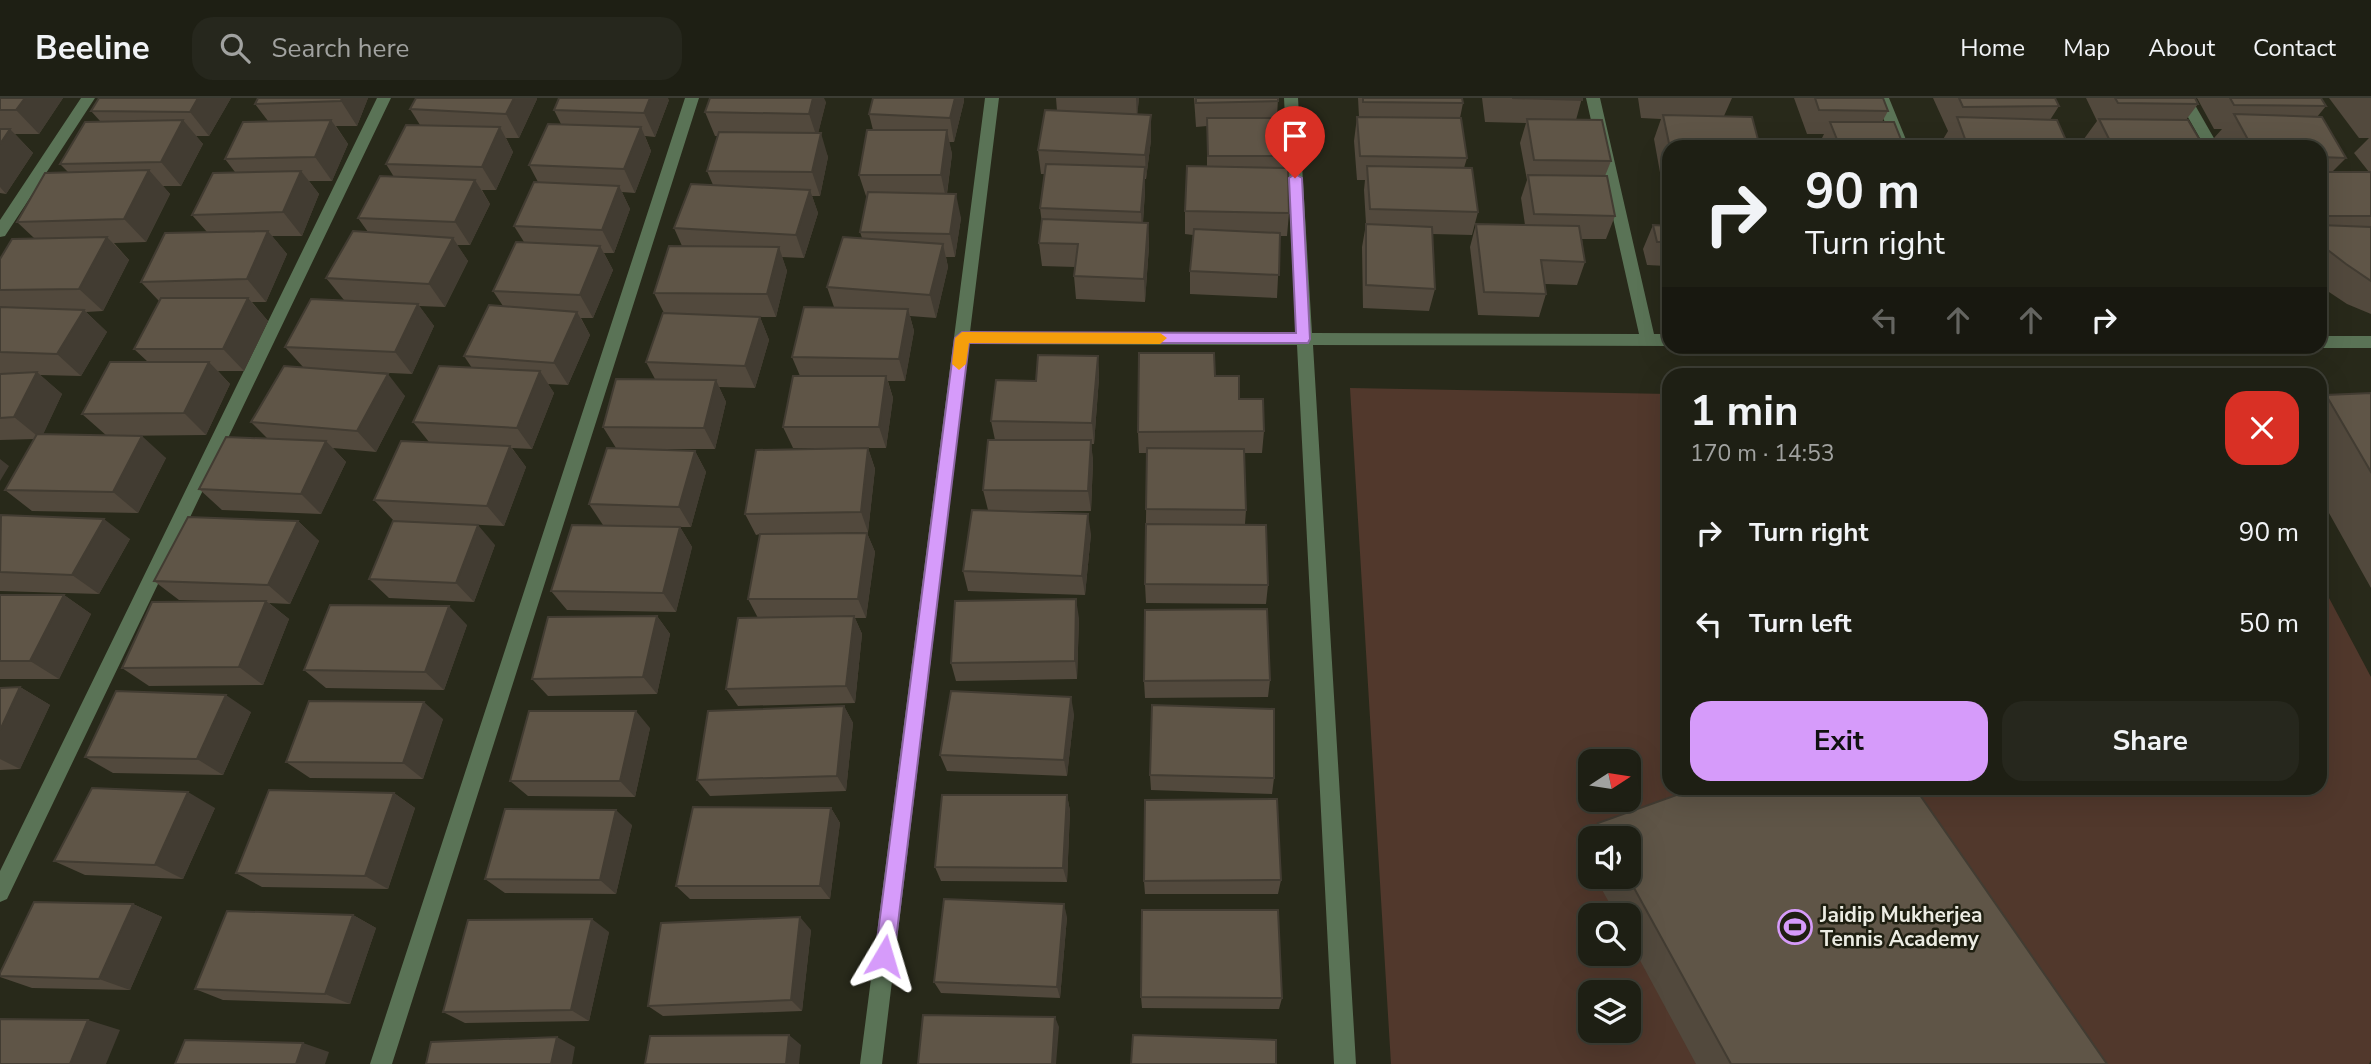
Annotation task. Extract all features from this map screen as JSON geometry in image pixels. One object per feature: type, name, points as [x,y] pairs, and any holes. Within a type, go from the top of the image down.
[{"type":"street","points":[[0,232],[88,98]]},
{"type":"street","points":[[0,892],[384,98]]},
{"type":"street","points":[[381,1064],[692,98]]},
{"type":"street","points":[[871,1064],[992,98]]},
{"type":"street","points":[[1291,98],[1345,1064]]},
{"type":"street","points":[[1593,98],[1648,340]]},
{"type":"street","points":[[1882,98],[1899,140]]},
{"type":"street","points":[[2184,98],[2208,140]]},
{"type":"street","points":[[962,338],[1662,340]]},
{"type":"street","points":[[2327,340],[2371,342]]},
{"type":"shaded area","points":[[1350,388],[1662,394],[1662,795],[2327,795],[2327,594],[2371,677],[2369,1064],[1391,1064]]},
{"type":"building","points":[[0,98],[25,98],[16,110],[0,110]]},
{"type":"building","points":[[99,98],[198,98],[190,112],[91,111]]},
{"type":"building","points":[[258,98],[342,98],[341,101],[255,104]]},
{"type":"building","points":[[416,98],[514,98],[506,114],[410,109]]},
{"type":"building","points":[[559,98],[650,98],[644,113],[554,110]]},
{"type":"building","points":[[710,98],[813,98],[809,114],[705,112]]},
{"type":"building","points":[[873,98],[955,98],[950,118],[869,114]]},
{"type":"building","points":[[1196,98],[1278,98],[1278,101],[1196,103]]},
{"type":"building","points":[[1363,98],[1462,98],[1463,103],[1363,102]]},
{"type":"building","points":[[1512,98],[1582,98],[1582,100]]},
{"type":"building","points":[[1815,98],[1883,98],[1888,111],[1819,110]]},
{"type":"building","points":[[1959,98],[2055,98],[2059,106],[1963,107]]},
{"type":"building","points":[[2115,98],[2195,98],[2198,104],[2118,103]]},
{"type":"building","points":[[2230,98],[2321,98],[2326,106],[2234,105]]},
{"type":"building","points":[[1045,110],[1151,115],[1145,155],[1038,150]]},
{"type":"building","points":[[2234,114],[2322,117],[2346,158],[2327,157],[2327,140],[2248,140]]},
{"type":"building","points":[[1663,115],[1752,117],[1758,140],[1668,140]]},
{"type":"building","points":[[1357,117],[1461,118],[1467,158],[1360,156]]},
{"type":"building","points":[[1957,117],[2057,120],[2066,140],[1965,140]]},
{"type":"building","points":[[1207,118],[1285,118],[1287,156],[1208,156]]},
{"type":"building","points":[[1527,119],[1602,120],[1611,161],[1534,160]]},
{"type":"building","points":[[2099,119],[2188,120],[2200,140],[2110,140]]},
{"type":"building","points":[[183,120],[161,162],[60,164],[85,122]]},
{"type":"building","points":[[331,120],[315,157],[225,159],[243,122]]},
{"type":"building","points":[[1830,122],[1894,122],[1901,140],[1837,140]]},
{"type":"building","points":[[548,124],[641,127],[624,169],[529,165]]},
{"type":"building","points":[[406,125],[500,127],[482,167],[386,164]]},
{"type":"building","points":[[0,129],[10,129],[0,144]]},
{"type":"building","points":[[867,130],[947,130],[941,175],[859,175]]},
{"type":"building","points":[[719,132],[821,133],[812,172],[707,171]]},
{"type":"building","points":[[1046,164],[1145,167],[1141,212],[1040,208]]},
{"type":"building","points":[[1187,166],[1288,168],[1289,213],[1185,211]]},
{"type":"building","points":[[1367,166],[1472,168],[1478,212],[1370,209]]},
{"type":"building","points":[[149,170],[124,219],[17,222],[45,173]]},
{"type":"building","points":[[301,171],[283,212],[192,215],[213,173]]},
{"type":"building","points":[[2327,172],[2371,173],[2371,216],[2327,216]]},
{"type":"building","points":[[1528,175],[1607,176],[1615,216],[1534,214]]},
{"type":"building","points":[[380,176],[475,180],[455,222],[358,218]]},
{"type":"building","points":[[534,182],[619,186],[602,230],[514,226]]},
{"type":"building","points":[[691,184],[810,190],[796,235],[674,228]]},
{"type":"building","points":[[868,192],[956,194],[950,234],[860,232]]},
{"type":"building","points":[[1042,219],[1148,223],[1144,279],[1074,276],[1078,244],[1039,243]]},
{"type":"building","points":[[1366,224],[1432,227],[1435,289],[1366,285]]},
{"type":"building","points":[[1476,224],[1579,226],[1585,262],[1541,260],[1546,294],[1484,292]]},
{"type":"building","points":[[1653,225],[1662,226],[1662,242],[1657,242]]},
{"type":"building","points":[[2327,225],[2371,227],[2371,281],[2327,249]]},
{"type":"building","points":[[1194,229],[1280,233],[1279,275],[1190,271]]},
{"type":"building","points":[[268,231],[247,279],[141,282],[165,233]]},
{"type":"building","points":[[353,231],[453,238],[429,284],[326,278]]},
{"type":"building","points":[[107,237],[79,289],[0,290],[0,259],[12,239]]},
{"type":"building","points":[[843,237],[943,244],[930,295],[827,287]]},
{"type":"building","points":[[516,242],[600,246],[580,295],[493,291]]},
{"type":"building","points":[[669,246],[779,247],[767,294],[654,293]]},
{"type":"building","points":[[161,298],[248,298],[223,349],[134,349]]},
{"type":"building","points":[[311,299],[418,304],[395,352],[285,347]]},
{"type":"building","points":[[489,305],[577,312],[554,363],[464,356]]},
{"type":"building","points":[[0,307],[84,310],[57,354],[0,352]]},
{"type":"building","points":[[804,307],[908,309],[899,359],[792,357]]},
{"type":"building","points":[[663,313],[760,317],[745,366],[646,362]]},
{"type":"building","points":[[1139,353],[1214,353],[1215,376],[1239,376],[1239,399],[1263,399],[1264,431],[1138,432]]},
{"type":"building","points":[[1038,355],[1098,356],[1092,423],[991,421],[996,380],[1036,381]]},
{"type":"building","points":[[110,362],[209,362],[184,413],[82,414]]},
{"type":"building","points":[[284,366],[388,374],[357,431],[251,422]]},
{"type":"building","points":[[439,366],[540,371],[517,428],[413,422]]},
{"type":"building","points":[[37,372],[14,417],[0,418],[0,374]]},
{"type":"building","points":[[793,376],[886,376],[879,427],[783,427]]},
{"type":"building","points":[[616,379],[716,380],[704,428],[603,427]]},
{"type":"building","points":[[2371,393],[2371,472],[2327,397]]},
{"type":"building","points":[[37,434],[142,436],[113,492],[5,490]]},
{"type":"building","points":[[226,437],[326,441],[301,494],[199,489]]},
{"type":"building","points":[[988,440],[1091,440],[1088,491],[983,490]]},
{"type":"building","points":[[401,441],[510,446],[487,506],[374,500]]},
{"type":"building","points":[[607,448],[695,451],[679,507],[589,504]]},
{"type":"building","points":[[868,448],[861,512],[745,514],[756,450]]},
{"type":"building","points":[[1147,448],[1244,449],[1246,510],[1146,509]]},
{"type":"building","points":[[972,510],[1088,514],[1082,576],[963,571]]},
{"type":"building","points":[[1,515],[104,519],[72,575],[0,572]]},
{"type":"building","points":[[188,517],[298,521],[268,585],[154,581]]},
{"type":"building","points":[[393,521],[478,525],[456,583],[369,579]]},
{"type":"building","points":[[1146,524],[1266,525],[1268,585],[1145,584]]},
{"type":"building","points":[[572,525],[680,527],[663,593],[551,591]]},
{"type":"building","points":[[867,533],[858,599],[748,599],[760,534]]},
{"type":"building","points":[[0,595],[64,595],[30,661],[0,661]]},
{"type":"building","points":[[1076,599],[1075,661],[951,663],[955,601]]},
{"type":"building","points":[[266,601],[239,667],[122,668],[152,602]]},
{"type":"building","points":[[330,605],[449,606],[425,672],[304,670]]},
{"type":"building","points":[[1267,609],[1270,680],[1144,681],[1145,610]]},
{"type":"building","points":[[657,616],[643,677],[532,679],[548,617]]},
{"type":"building","points":[[854,616],[846,686],[726,689],[738,618]]},
{"type":"building","points":[[20,687],[0,730],[0,688]]},
{"type":"building","points":[[116,691],[226,695],[197,759],[85,757]]},
{"type":"building","points":[[951,691],[1071,697],[1064,760],[940,755]]},
{"type":"building","points":[[309,701],[424,702],[403,763],[286,762]]},
{"type":"building","points":[[1152,705],[1274,709],[1274,778],[1150,775]]},
{"type":"building","points":[[844,706],[837,776],[697,780],[708,711]]},
{"type":"building","points":[[529,711],[636,711],[620,781],[510,781]]},
{"type":"building","points":[[92,788],[188,792],[155,865],[54,861]]},
{"type":"building","points":[[269,790],[394,793],[365,876],[236,873]]},
{"type":"building","points":[[942,795],[1067,795],[1063,868],[935,867]]},
{"type":"building","name":"Jaidip Mukherjea Tennis Academy","points":[[1676,795],[1920,795],[2107,1064],[1731,1064],[1635,889],[1641,889],[1641,826],[1600,826],[1598,823],[1629,812],[1642,812],[1642,807]]},
{"type":"building","points":[[1277,799],[1281,880],[1144,881],[1145,800]]},
{"type":"building","points":[[693,807],[831,808],[820,886],[676,886]]},
{"type":"building","points":[[505,809],[616,810],[600,880],[485,879]]},
{"type":"building","points":[[944,899],[1064,904],[1057,987],[934,982]]},
{"type":"building","points":[[34,902],[133,904],[99,979],[0,976]]},
{"type":"building","points":[[1142,910],[1278,910],[1282,998],[1141,997]]},
{"type":"building","points":[[227,911],[353,915],[325,994],[195,989]]},
{"type":"building","points":[[800,917],[791,1000],[648,1006],[661,923]]},
{"type":"building","points":[[592,919],[571,1010],[443,1012],[468,920]]},
{"type":"building","points":[[923,1015],[1055,1017],[1052,1064],[918,1064]]},
{"type":"building","points":[[0,1019],[88,1020],[70,1064],[0,1064]]},
{"type":"building","points":[[789,1035],[786,1064],[645,1064],[650,1036]]},
{"type":"building","points":[[1133,1035],[1276,1040],[1276,1064],[1131,1064]]},
{"type":"building","points":[[557,1037],[551,1064],[426,1064],[431,1042]]},
{"type":"building","points":[[185,1040],[303,1043],[296,1064],[175,1064]]},
{"type":"slow traffic","points":[[959,364],[962,338],[1160,338]]},
{"type":"place","name":"Jaidip Mukherjea Tennis Academy","points":[[1795,927]]},
{"type":"route","points":[[884,956],[962,338],[1303,339],[1295,178]]}]
